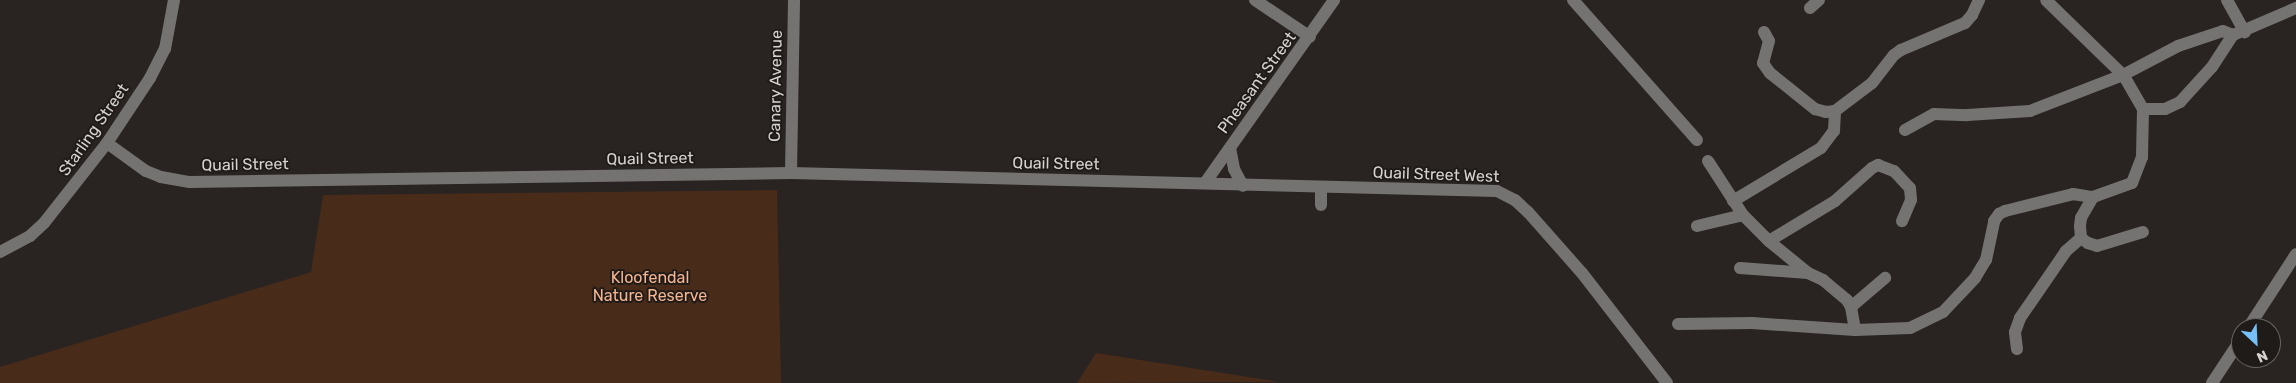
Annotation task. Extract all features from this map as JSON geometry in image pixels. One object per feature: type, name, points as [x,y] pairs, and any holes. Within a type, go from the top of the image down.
[{"type":"street","name":"Starling Street","points":[[0,252],[30,236],[44,223],[107,143],[150,78],[166,49],[174,0]]},
{"type":"street","name":"Canary Avenue","points":[[791,173],[794,0]]},
{"type":"street","points":[[1255,0],[1310,37]]},
{"type":"street","name":"Pheasant Street","points":[[1205,183],[1310,37],[1334,0]]},
{"type":"street","points":[[1572,0],[1697,140]]},
{"type":"street","points":[[1764,32],[1769,41],[1763,63],[1770,73],[1815,109],[1826,112],[1835,111],[1872,82],[1901,50],[1965,23],[1972,15],[1978,0]]},
{"type":"street","points":[[1678,324],[1752,323],[1854,330],[1910,328],[1944,312],[1963,293],[1982,269],[1989,251],[1994,221],[1998,214],[2005,210],[2073,194],[2093,197],[2127,186],[2137,176],[2142,157],[2143,109],[2123,75],[2046,0]]},
{"type":"street","points":[[2227,0],[2239,34]]},
{"type":"street","points":[[2143,109],[2165,110],[2185,98],[2239,34],[2296,8]]},
{"type":"street","points":[[1905,130],[1934,114],[1967,115],[2030,111],[2123,75],[2154,57],[2186,43],[2223,31],[2239,34]]},
{"type":"street","points":[[1734,201],[1821,148],[1834,131],[1835,111]]},
{"type":"street","name":"Quail Street","points":[[107,143],[146,171],[161,177],[190,182],[791,173],[1205,183]]},
{"type":"street","points":[[1230,148],[1234,168],[1243,186]]},
{"type":"street","points":[[1708,161],[1743,215],[1769,241],[1808,273],[1842,294],[1851,307],[1854,330]]},
{"type":"street","points":[[1769,241],[1835,201],[1870,169],[1878,165],[1894,171],[1910,188],[1911,200],[1902,221]]},
{"type":"street","name":"Quail Street West","points":[[1205,183],[1243,186],[1497,191],[1506,194],[1528,212],[1582,273],[1667,383]]},
{"type":"street","points":[[1321,187],[1321,205]]},
{"type":"street","points":[[2017,349],[2015,332],[2020,318],[2066,252],[2081,238],[2081,218],[2093,197]]},
{"type":"street","points":[[1697,226],[1743,215]]},
{"type":"street","points":[[2081,238],[2097,246],[2143,232]]},
{"type":"street","points":[[2254,318],[2296,254]]},
{"type":"street","points":[[1740,268],[1808,273]]},
{"type":"street","points":[[1851,307],[1885,278]]},
{"type":"street","points":[[2212,383],[2231,354]]},
{"type":"green space","name":"Kloofendal Nature Reserve","points":[[777,190],[781,383],[0,383],[0,367],[311,272],[323,195]]},
{"type":"green space","points":[[1096,353],[1280,382],[1077,383]]}]
